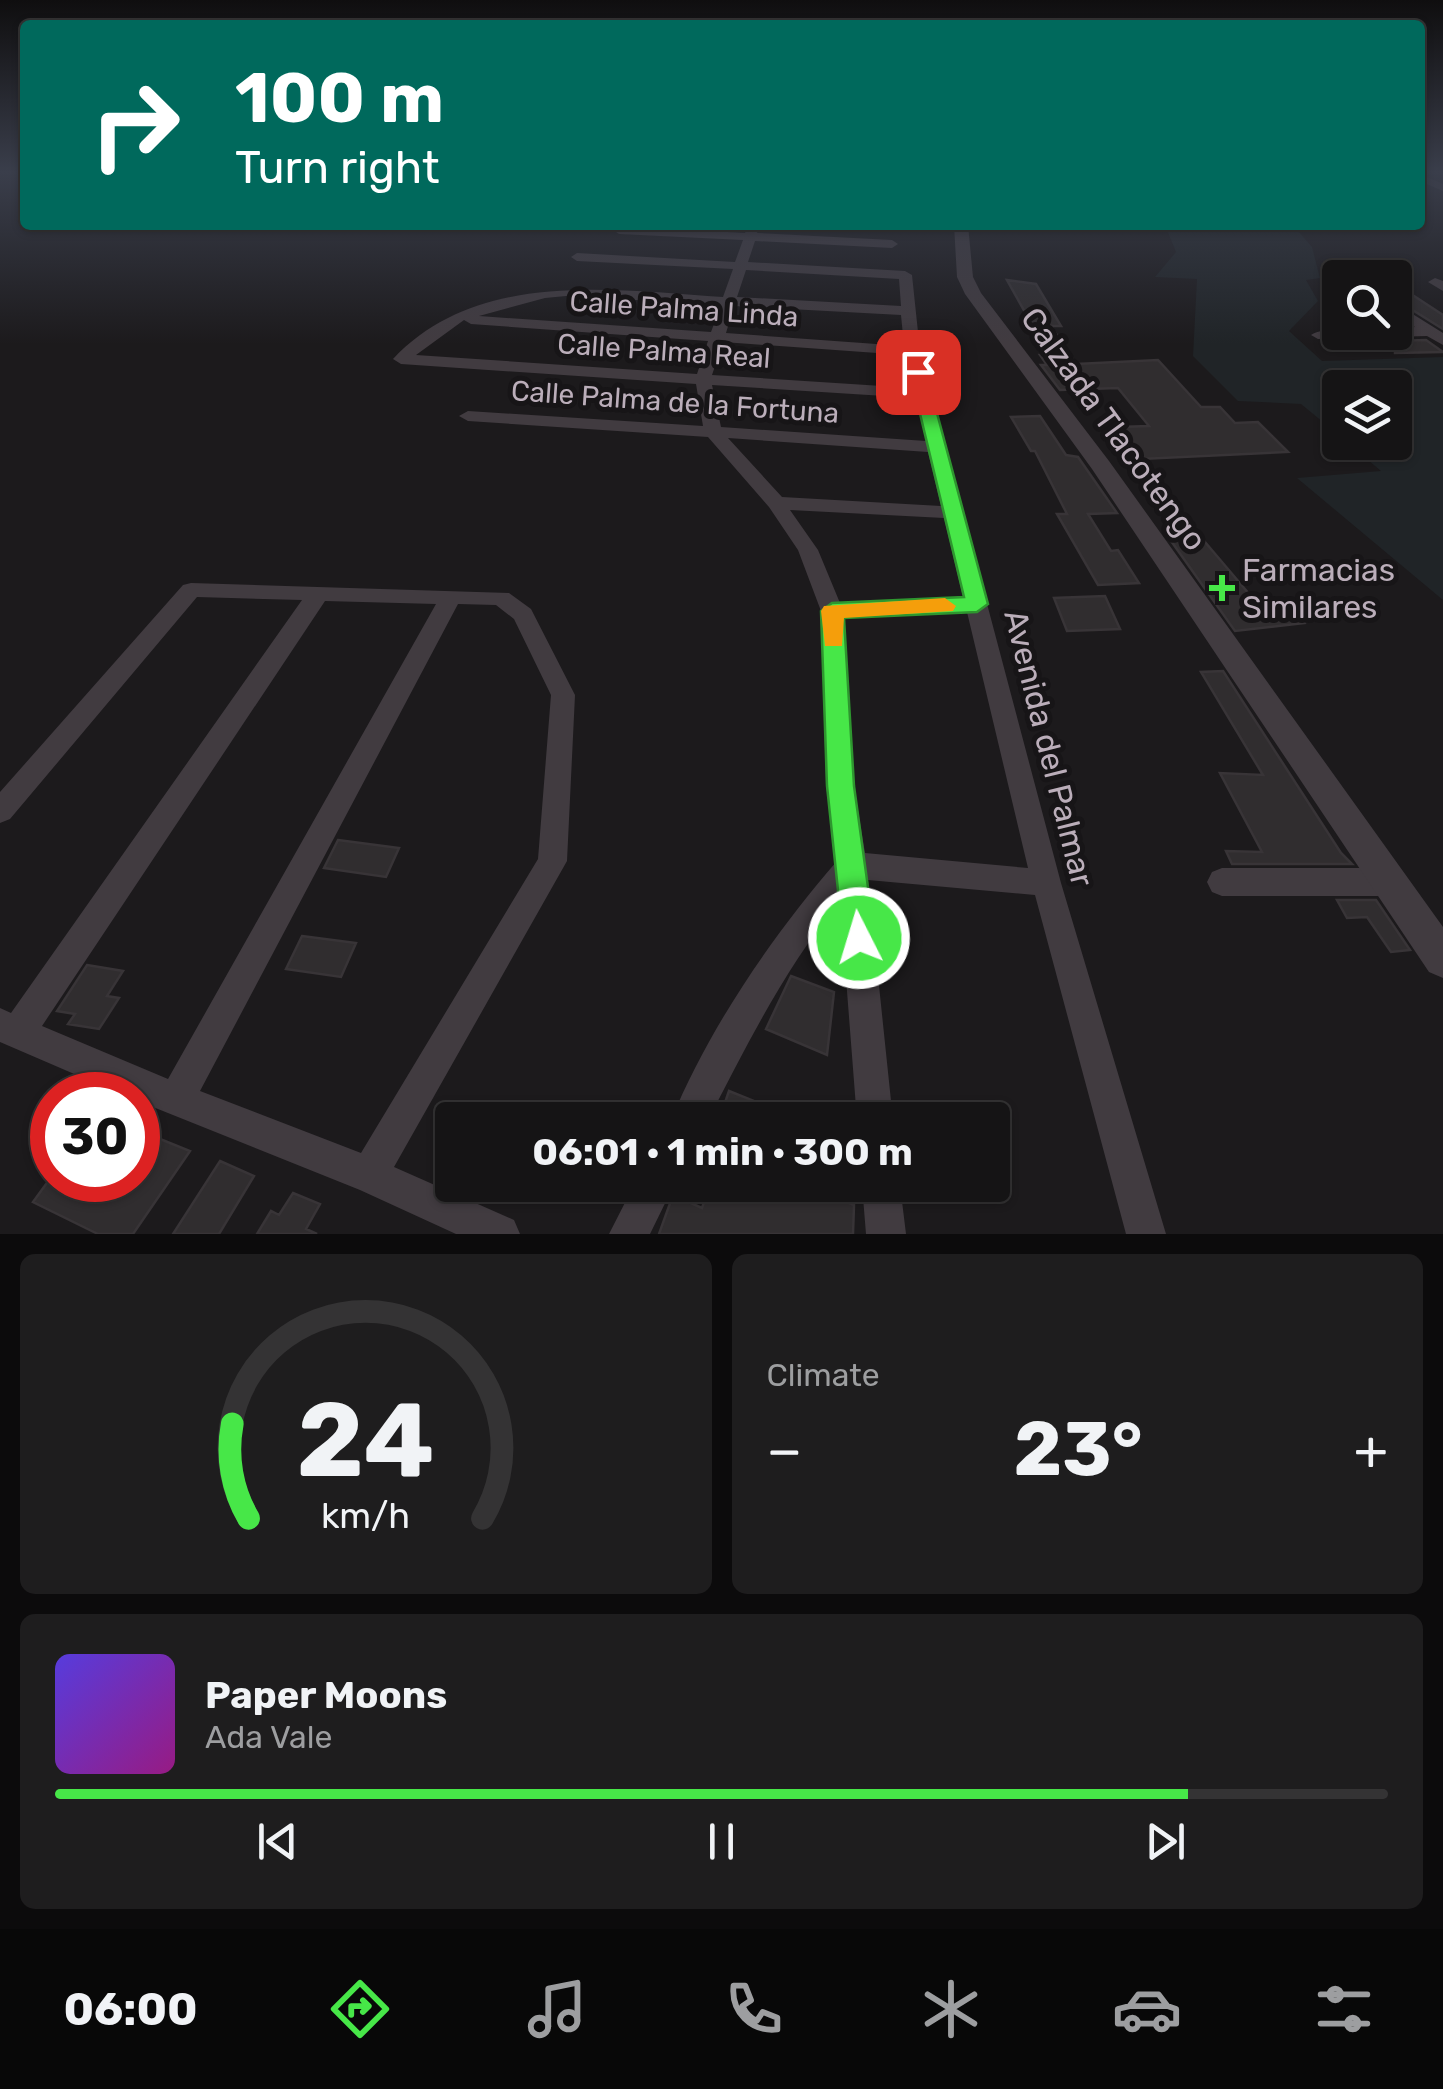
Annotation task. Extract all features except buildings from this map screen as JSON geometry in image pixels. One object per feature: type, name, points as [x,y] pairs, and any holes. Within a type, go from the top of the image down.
[{"type":"street","points":[[619,230],[752,231],[892,244]]},
{"type":"street","name":"Calzada Tlacotengo","points":[[961,230],[964,277],[973,294],[1093,453],[1443,958]]},
{"type":"street","points":[[752,231],[703,379],[713,432],[776,503],[808,550],[832,611],[840,786],[852,865],[874,1102]]},
{"type":"street","points":[[577,257],[742,266]]},
{"type":"street","name":"Avenida del Palmar","points":[[742,266],[905,275],[912,352],[1046,883],[1147,1228]]},
{"type":"street","points":[[452,319],[544,294],[566,292],[908,311]]},
{"type":"street","name":"Calle Palma Linda","points":[[452,319],[912,352]]},
{"type":"street","name":"Calle Palma Real","points":[[452,319],[401,359],[923,394]]},
{"type":"street","points":[[1412,320],[1436,336]]},
{"type":"street","points":[[1318,335],[1436,336]]},
{"type":"street","name":"Calle Palma de la Fortuna","points":[[468,416],[937,447]]},
{"type":"street","points":[[776,503],[954,514]]},
{"type":"street","points":[[0,811],[191,590],[502,598],[523,614],[563,695],[552,860],[369,1174]]},
{"type":"street","points":[[318,594],[9,1029],[176,1100],[369,1174],[500,1234]]},
{"type":"street","points":[[176,1100],[451,596]]},
{"type":"street","points":[[832,611],[977,604]]},
{"type":"street","points":[[852,865],[1046,883]]},
{"type":"street","points":[[699,1102],[762,983],[802,924],[852,865]]},
{"type":"street","points":[[1222,882],[1389,882]]},
{"type":"street","points":[[629,1234],[646,1202]]},
{"type":"street","points":[[883,1202],[886,1234]]},
{"type":"shaded area","points":[[1167,230],[1297,230],[1312,247],[1320,278],[1306,280],[1318,301],[1289,331],[1322,361],[1443,357],[1443,600],[1297,478],[1381,471],[1368,460],[1412,460],[1412,370],[1322,370],[1322,421],[1301,404],[1238,401],[1193,356],[1197,279],[1155,277],[1176,252]]},
{"type":"slow traffic","points":[[833,640],[832,611],[945,606]]},
{"type":"place","name":"Farmacias Similares","points":[[1222,588]]},
{"type":"route","points":[[859,938],[840,786],[832,611],[977,604],[918,372]]}]
